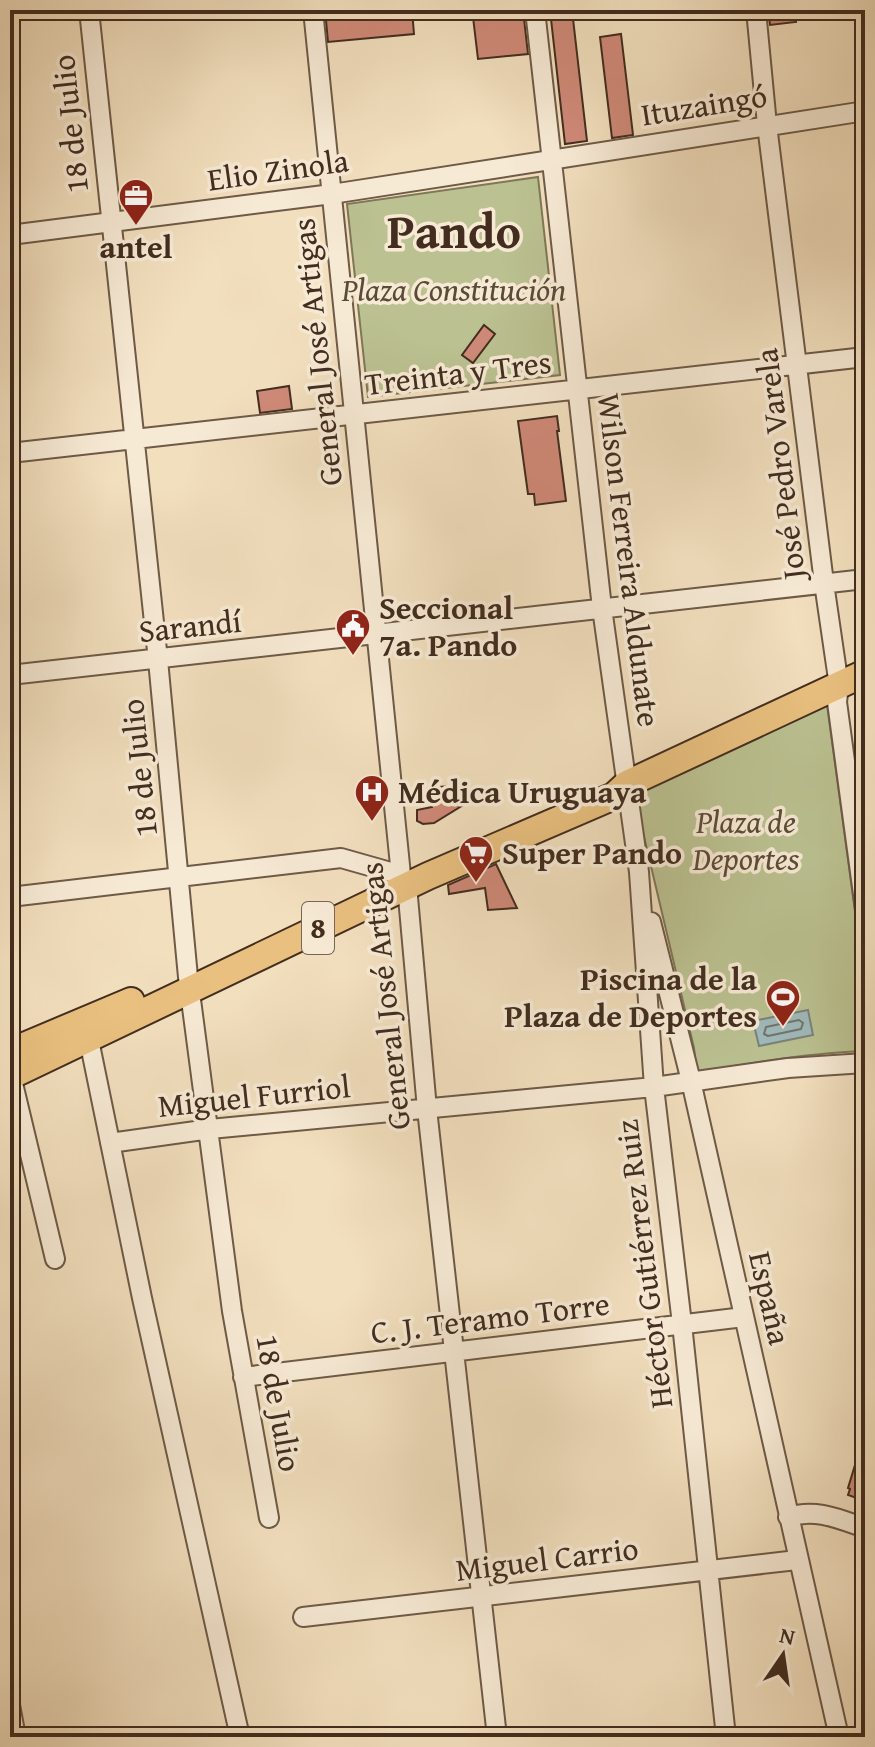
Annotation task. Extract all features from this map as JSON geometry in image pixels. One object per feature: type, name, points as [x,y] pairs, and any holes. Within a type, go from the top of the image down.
[{"type":"highway","name":"8","points":[[10,1068],[404,881],[614,796],[627,784],[865,673]]},
{"type":"highway","name":"8","points":[[10,1068],[89,1040],[190,984]]},
{"type":"street","name":"18 de Julio","points":[[89,10],[136,439],[190,984],[232,1311],[269,1518]]},
{"type":"street","name":"General José Artigas","points":[[313,10],[376,634],[497,1737]]},
{"type":"street","name":"Wilson Ferreira Aldunate","points":[[535,10],[602,608],[627,784]]},
{"type":"street","name":"José Pedro Varela","points":[[756,10],[767,125],[865,909]]},
{"type":"street","name":"Ituzaingó","points":[[552,158],[865,111]]},
{"type":"street","name":"Elio Zinola","points":[[10,235],[332,194],[552,158]]},
{"type":"street","name":"Treinta y Tres","points":[[10,453],[865,357]]},
{"type":"street","name":"Sarandí","points":[[10,675],[865,579]]},
{"type":"street","name":"Héctor Gutiérrez Ruiz","points":[[627,784],[639,872],[654,1087],[726,1737]]},
{"type":"street","points":[[10,897],[341,858],[404,881]]},
{"type":"street","name":"España","points":[[639,872],[691,1081],[839,1737]]},
{"type":"street","points":[[89,1040],[142,1298],[240,1737]]},
{"type":"street","name":"Miguel Furriol","points":[[110,1143],[210,1129],[654,1087],[788,1068],[865,1063]]},
{"type":"street","points":[[10,1068],[55,1259]]},
{"type":"street","name":"C. J. Teramo Torre","points":[[243,1377],[744,1317]]},
{"type":"street","points":[[788,1517],[814,1513],[865,1528]]},
{"type":"street","name":"Miguel Carrio","points":[[303,1617],[797,1560]]},
{"type":"street","points":[[10,1705],[16,1737]]},
{"type":"green space","name":"Plaza Constitución","points":[[538,177],[560,375],[368,397],[347,204]]},
{"type":"green space","name":"Plaza de Deportes","points":[[826,697],[865,985],[865,1051],[781,1059],[697,1073],[694,1048],[632,786]]},
{"type":"water","name":"Piscina de la Plaza de Deportes","points":[[808,1010],[813,1035],[759,1046],[753,1021]]},
{"type":"building","points":[[325,10],[346,10],[347,20],[389,16],[388,10],[412,10],[414,34],[328,42]]},
{"type":"building","points":[[504,10],[523,10],[528,54],[478,59],[473,17],[505,14]]},
{"type":"building","points":[[550,10],[572,10],[587,141],[565,144]]},
{"type":"building","points":[[768,10],[794,10],[796,22],[770,25]]},
{"type":"building","points":[[621,34],[633,135],[612,138],[600,37]]},
{"type":"building","points":[[484,325],[495,334],[473,363],[462,355]]},
{"type":"building","points":[[289,386],[292,409],[260,413],[257,391]]},
{"type":"building","points":[[557,416],[566,501],[535,505],[534,494],[528,494],[518,421]]},
{"type":"building","points":[[461,785],[468,802],[434,823],[417,821],[417,810],[432,807],[429,788]]},
{"type":"building","name":"Super Pando","points":[[496,864],[517,908],[488,910],[485,888],[449,894],[448,885]]},
{"type":"building","points":[[862,1442],[865,1442],[865,1501],[848,1495]]},
{"type":"place","name":"antel","points":[[136,227]]},
{"type":"place","name":"Seccional 7a. Pando","points":[[353,657]]},
{"type":"place","name":"Médica Uruguaya","points":[[372,823]]},
{"type":"place","name":"Super Pando","points":[[476,884]]},
{"type":"place","name":"Piscina de la Plaza de Deportes","points":[[783,1028]]},
{"type":"district","name":"Pando","points":[[454,231]]}]
